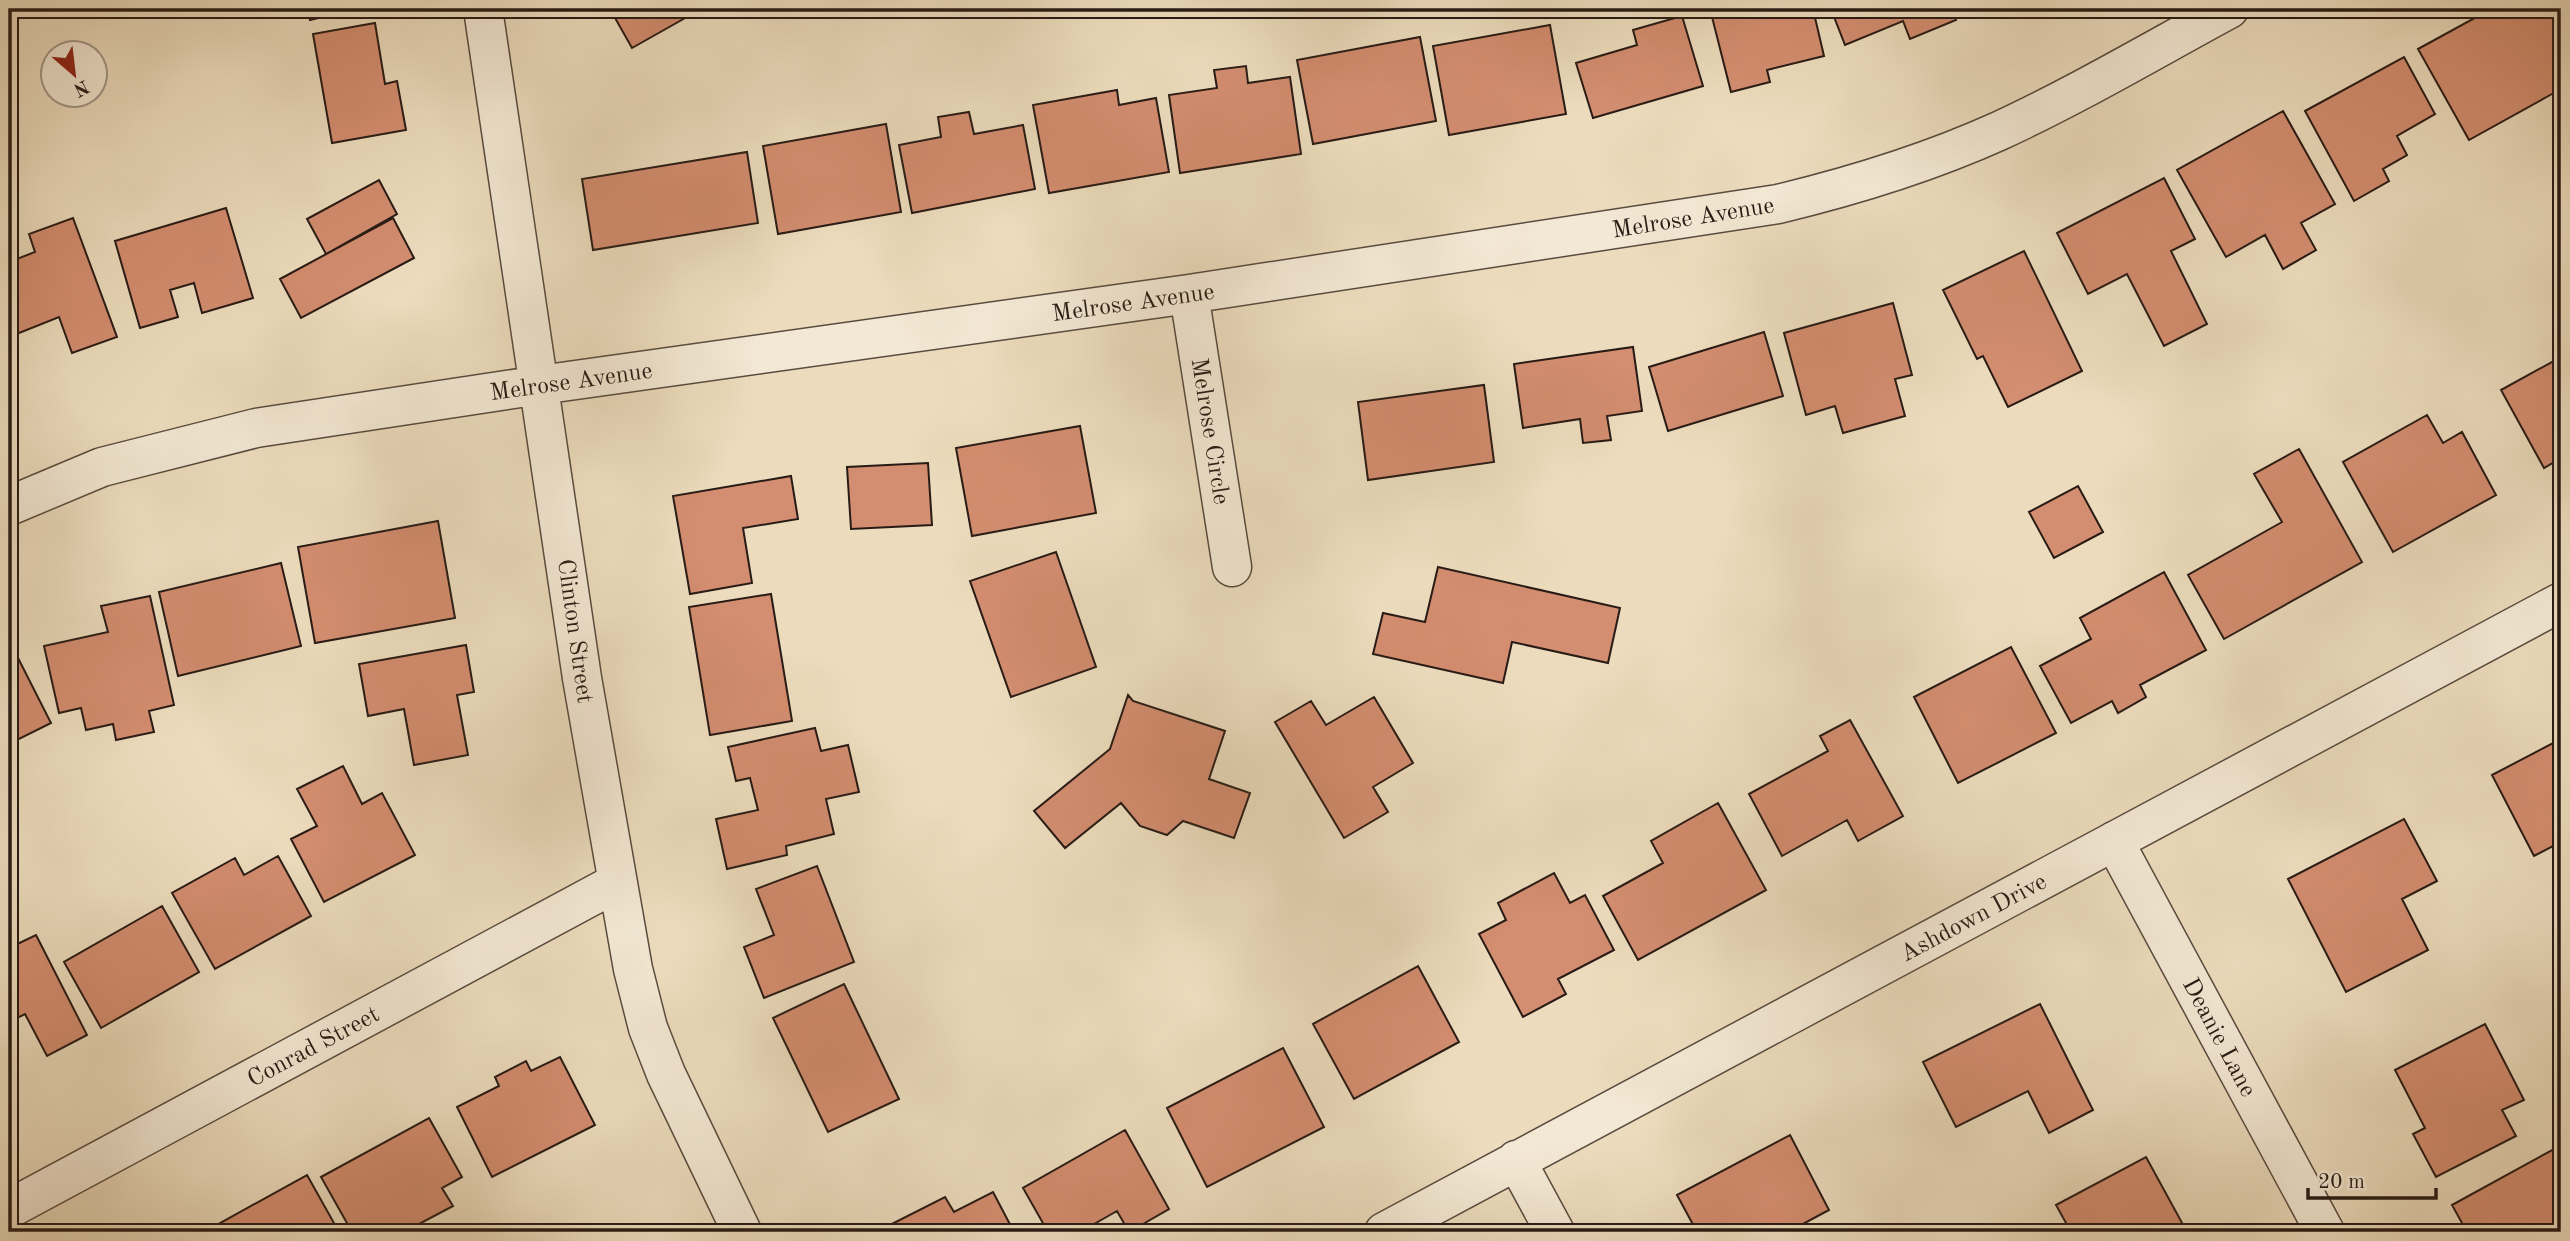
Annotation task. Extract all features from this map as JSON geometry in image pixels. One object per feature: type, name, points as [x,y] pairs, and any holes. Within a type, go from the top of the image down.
[{"type":"street","name":"Clinton Street","points":[[483,9],[582,678],[633,969],[648,1028],[666,1074],[742,1232]]},
{"type":"street","name":"Melrose Avenue","points":[[9,506],[102,467],[257,428],[540,385],[1189,294],[1778,204],[1846,188],[1998,131],[2229,9]]},
{"type":"street","name":"Melrose Circle","points":[[1189,294],[1231,567]]},
{"type":"street","name":"Ashdown Drive","points":[[1384,1232],[2561,602]]},
{"type":"street","name":"Deanie Lane","points":[[2114,841],[2325,1232]]},
{"type":"street","name":"Conrad Street","points":[[9,1209],[617,883]]},
{"type":"street","points":[[1516,1160],[1555,1232]]},
{"type":"building","points":[[307,9],[356,9],[310,20]]},
{"type":"building","points":[[610,9],[701,9],[632,48]]},
{"type":"building","points":[[1710,9],[1813,9],[1824,56],[1767,70],[1770,82],[1731,92]]},
{"type":"building","points":[[1831,9],[1951,9],[1956,20],[1910,39],[1903,21],[1845,45]]},
{"type":"building","points":[[2491,9],[2548,9],[2561,33],[2561,50],[2555,53],[2561,64],[2561,89],[2469,140],[2418,49]]},
{"type":"building","points":[[1682,16],[1703,86],[1593,118],[1576,63],[1637,45],[1633,30]]},
{"type":"building","points":[[375,23],[385,84],[397,81],[406,130],[332,143],[313,34]]},
{"type":"building","points":[[1550,25],[1566,114],[1449,135],[1433,46]]},
{"type":"building","points":[[1420,37],[1436,121],[1313,144],[1297,60]]},
{"type":"building","points":[[2404,57],[2435,114],[2397,136],[2407,155],[2383,169],[2389,181],[2354,201],[2305,111]]},
{"type":"building","points":[[1246,66],[1248,83],[1290,77],[1301,154],[1180,173],[1169,95],[1217,88],[1214,70]]},
{"type":"building","points":[[1117,90],[1119,105],[1156,98],[1169,172],[1049,193],[1033,105]]},
{"type":"building","points":[[2283,111],[2335,204],[2301,223],[2316,250],[2283,269],[2265,235],[2226,257],[2177,170]]},
{"type":"building","points":[[969,112],[974,134],[1023,125],[1035,189],[912,213],[899,145],[941,137],[938,117]]},
{"type":"building","points":[[886,124],[901,212],[778,234],[763,146]]},
{"type":"building","points":[[747,152],[758,223],[593,250],[582,179]]},
{"type":"building","points":[[2164,178],[2195,239],[2171,251],[2207,324],[2164,346],[2127,274],[2088,294],[2057,233]]},
{"type":"building","points":[[379,180],[397,214],[326,254],[307,219]]},
{"type":"building","points":[[226,208],[253,298],[202,313],[194,283],[170,290],[178,317],[140,328],[115,241]]},
{"type":"building","points":[[73,218],[117,337],[72,353],[59,317],[9,337],[9,262],[35,252],[29,234]]},
{"type":"building","points":[[393,218],[414,258],[301,318],[280,279]]},
{"type":"building","points":[[2024,251],[2082,371],[2008,407],[1983,356],[1977,359],[1943,290]]},
{"type":"building","points":[[1893,303],[1912,375],[1895,379],[1905,416],[1843,433],[1835,406],[1806,415],[1784,333]]},
{"type":"building","points":[[1764,332],[1783,396],[1668,431],[1649,367]]},
{"type":"building","points":[[1633,347],[1642,411],[1607,416],[1611,440],[1583,443],[1580,419],[1523,428],[1514,364]]},
{"type":"building","points":[[2561,357],[2561,458],[2544,468],[2501,390]]},
{"type":"building","points":[[1484,385],[1494,462],[1368,480],[1358,402]]},
{"type":"building","points":[[2427,415],[2443,443],[2462,432],[2496,495],[2393,552],[2343,462]]},
{"type":"building","points":[[1080,426],[1096,513],[972,536],[956,448]]},
{"type":"building","points":[[2299,449],[2362,562],[2224,639],[2188,575],[2282,522],[2254,474]]},
{"type":"building","points":[[928,463],[932,525],[851,529],[847,467]]},
{"type":"building","points":[[791,476],[798,519],[743,528],[752,583],[690,594],[673,496]]},
{"type":"building","points":[[2078,486],[2103,532],[2054,558],[2029,512]]},
{"type":"building","points":[[438,521],[455,618],[315,643],[298,547]]},
{"type":"building","points":[[1056,552],[1096,667],[1011,697],[970,581]]},
{"type":"building","points":[[281,563],[301,646],[178,676],[159,592]]},
{"type":"building","points":[[1438,567],[1620,608],[1608,663],[1512,642],[1503,683],[1373,654],[1383,613],[1425,622]]},
{"type":"building","points":[[2164,572],[2206,650],[2140,685],[2146,697],[2118,713],[2112,701],[2071,723],[2040,666],[2091,639],[2080,618]]},
{"type":"building","points":[[771,594],[792,721],[710,735],[689,607]]},
{"type":"building","points":[[150,596],[174,705],[149,711],[154,732],[116,740],[113,724],[86,730],[81,708],[59,713],[44,646],[108,632],[101,606]]},
{"type":"building","points":[[466,645],[474,692],[457,695],[468,755],[414,765],[404,709],[368,716],[359,664]]},
{"type":"building","points":[[2011,647],[2056,733],[1958,783],[1914,697]]},
{"type":"building","points":[[15,652],[51,723],[9,744],[9,655]]},
{"type":"building","points":[[1128,695],[1133,701],[1225,731],[1209,779],[1250,793],[1234,838],[1183,821],[1167,835],[1140,826],[1121,803],[1065,848],[1034,811],[1110,749]]},
{"type":"building","points":[[1374,697],[1413,763],[1373,787],[1388,812],[1344,838],[1275,722],[1311,701],[1326,725]]},
{"type":"building","points":[[1850,720],[1903,816],[1858,841],[1847,820],[1782,856],[1749,794],[1828,751],[1820,736]]},
{"type":"building","points":[[815,728],[821,751],[848,745],[859,792],[826,799],[834,834],[786,846],[787,855],[727,869],[716,819],[758,810],[750,778],[736,781],[728,747]]},
{"type":"building","points":[[2561,739],[2561,842],[2534,856],[2492,775]]},
{"type":"building","points":[[343,766],[362,804],[382,793],[415,855],[324,902],[291,839],[317,826],[297,789]]},
{"type":"building","points":[[1718,803],[1766,890],[1638,960],[1603,896],[1663,863],[1651,841]]},
{"type":"building","points":[[2404,819],[2437,881],[2402,899],[2428,950],[2346,992],[2288,879]]},
{"type":"building","points":[[278,856],[311,916],[215,969],[172,893],[235,858],[244,875]]},
{"type":"building","points":[[817,866],[854,962],[764,998],[744,947],[774,935],[756,889]]},
{"type":"building","points":[[1554,873],[1570,903],[1585,895],[1614,950],[1558,979],[1566,994],[1523,1017],[1479,934],[1506,920],[1498,903]]},
{"type":"building","points":[[162,906],[199,972],[101,1028],[64,962]]},
{"type":"building","points":[[36,935],[87,1035],[47,1056],[25,1014],[9,1022],[9,948]]},
{"type":"building","points":[[1418,966],[1459,1042],[1354,1099],[1313,1024]]},
{"type":"building","points":[[844,984],[899,1099],[828,1132],[773,1018]]},
{"type":"building","points":[[2040,1004],[2093,1110],[2049,1133],[2028,1091],[1956,1127],[1923,1062]]},
{"type":"building","points":[[2485,1024],[2524,1100],[2502,1110],[2516,1136],[2436,1177],[2413,1134],[2425,1128],[2395,1070]]},
{"type":"building","points":[[1283,1048],[1324,1127],[1207,1187],[1167,1108]]},
{"type":"building","points":[[560,1057],[595,1125],[492,1177],[457,1107],[499,1086],[495,1077],[526,1061],[531,1071]]},
{"type":"building","points":[[429,1118],[462,1177],[442,1188],[453,1206],[404,1232],[352,1232],[321,1177]]},
{"type":"building","points":[[1125,1130],[1169,1209],[1129,1232],[1117,1211],[1080,1232],[1048,1232],[1023,1188]]},
{"type":"building","points":[[1790,1135],[1829,1210],[1788,1232],[1697,1232],[1677,1195]]},
{"type":"building","points":[[2554,1149],[2561,1162],[2561,1232],[2467,1232],[2452,1205]]},
{"type":"building","points":[[2146,1157],[2187,1232],[2071,1232],[2056,1205]]},
{"type":"building","points":[[307,1175],[339,1232],[204,1232]]},
{"type":"building","points":[[993,1192],[1014,1232],[876,1232],[945,1197],[954,1212]]}]
